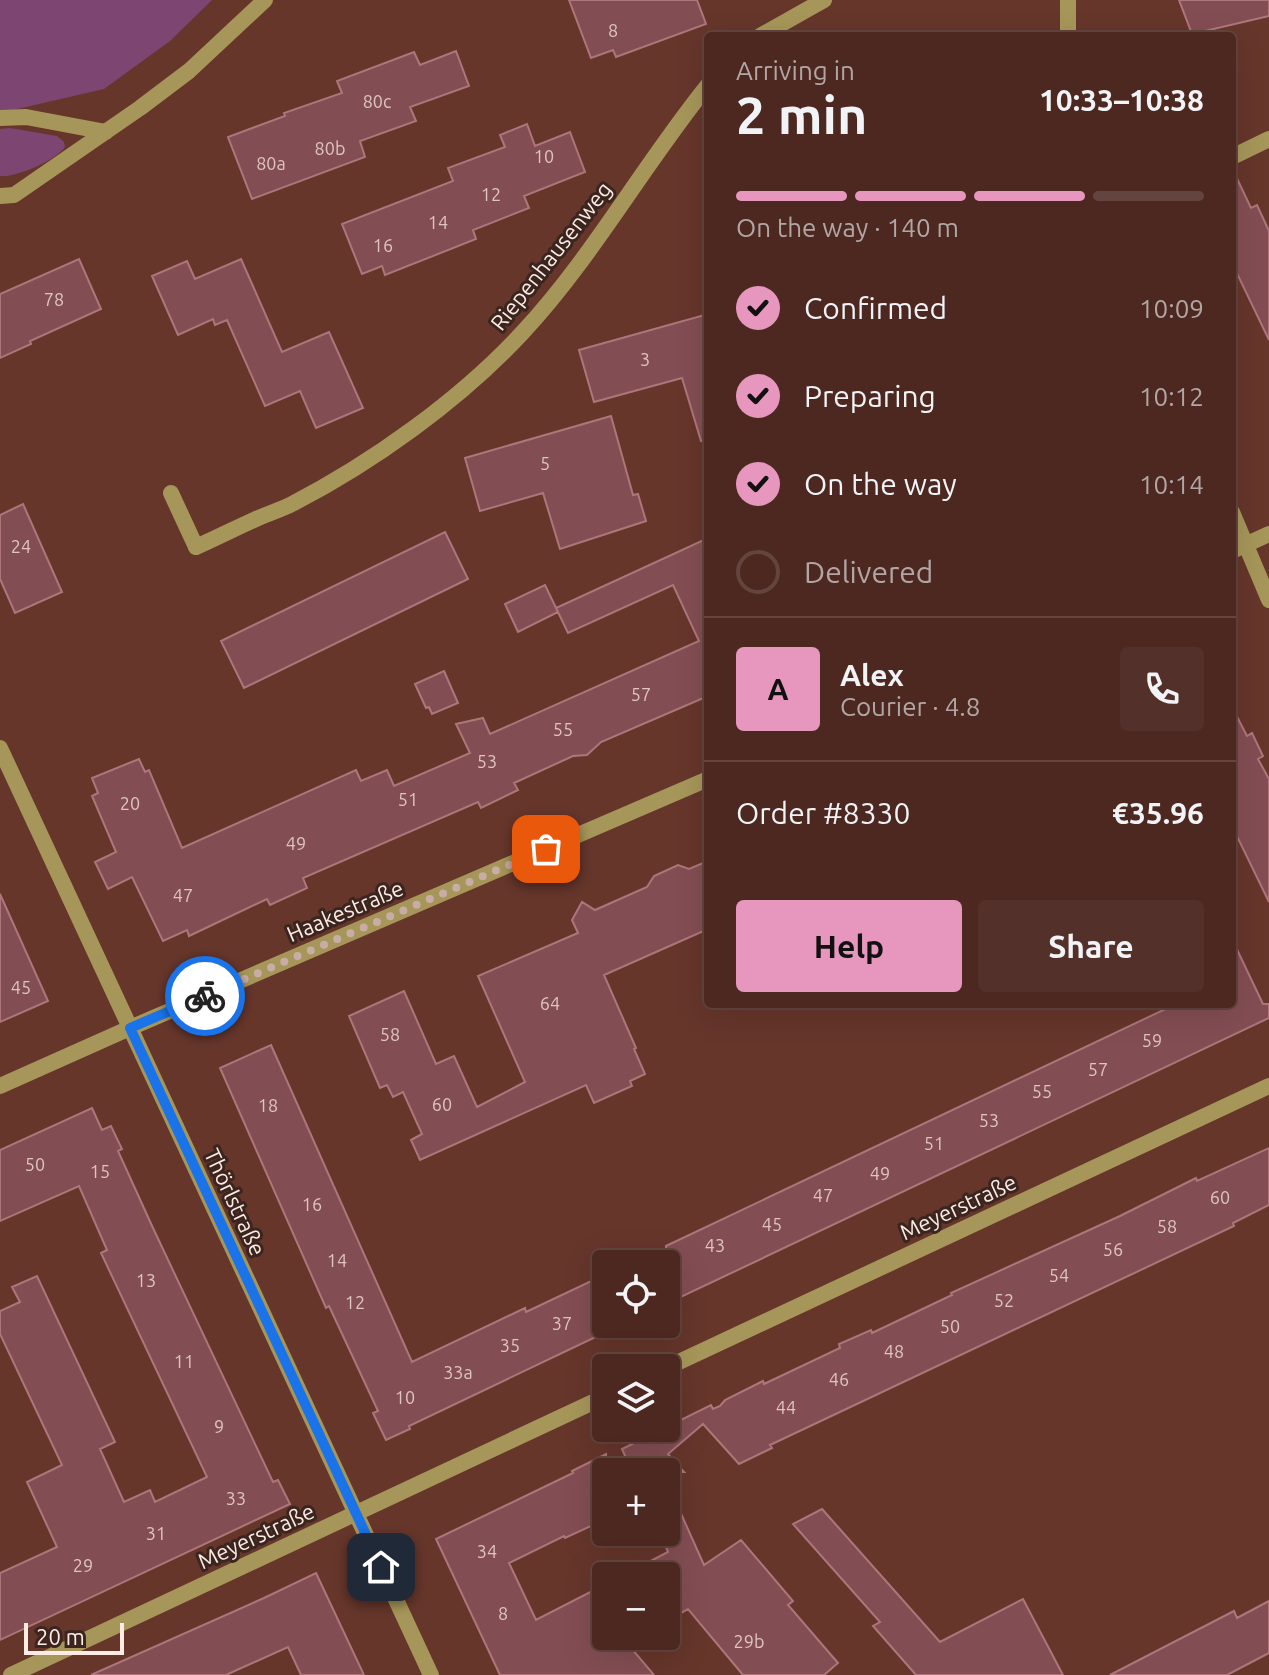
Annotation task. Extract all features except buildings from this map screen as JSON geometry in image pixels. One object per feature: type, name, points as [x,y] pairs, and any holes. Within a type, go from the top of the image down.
[{"type":"street","points":[[0,196],[14,195],[189,71],[265,0]]},
{"type":"street","points":[[767,32],[824,0]]},
{"type":"street","points":[[1068,0],[1068,32]]},
{"type":"street","name":"Riepenhausenweg","points":[[171,493],[196,547],[287,507],[360,465],[428,417],[525,331],[704,90]]},
{"type":"street","points":[[0,118],[26,117],[106,132]]},
{"type":"street","points":[[1236,155],[1269,139]]},
{"type":"street","points":[[1269,534],[1239,548],[1269,600]]},
{"type":"street","name":"Thörlstraße","points":[[0,748],[431,1675]]},
{"type":"street","name":"Haakestraße","points":[[0,1086],[704,781]]},
{"type":"street","name":"Meyerstraße","points":[[680,1361],[1269,1086]]},
{"type":"street","name":"Meyerstraße","points":[[11,1675],[592,1403]]},
{"type":"shaded area","points":[[0,0],[212,0],[170,41],[104,89],[0,113]]},
{"type":"shaded area","points":[[0,129],[57,136],[65,147],[35,167],[0,176]]},
{"type":"way so far","points":[[205,996],[546,849]]},
{"type":"route","points":[[205,996],[130,1028],[381,1567]]}]
